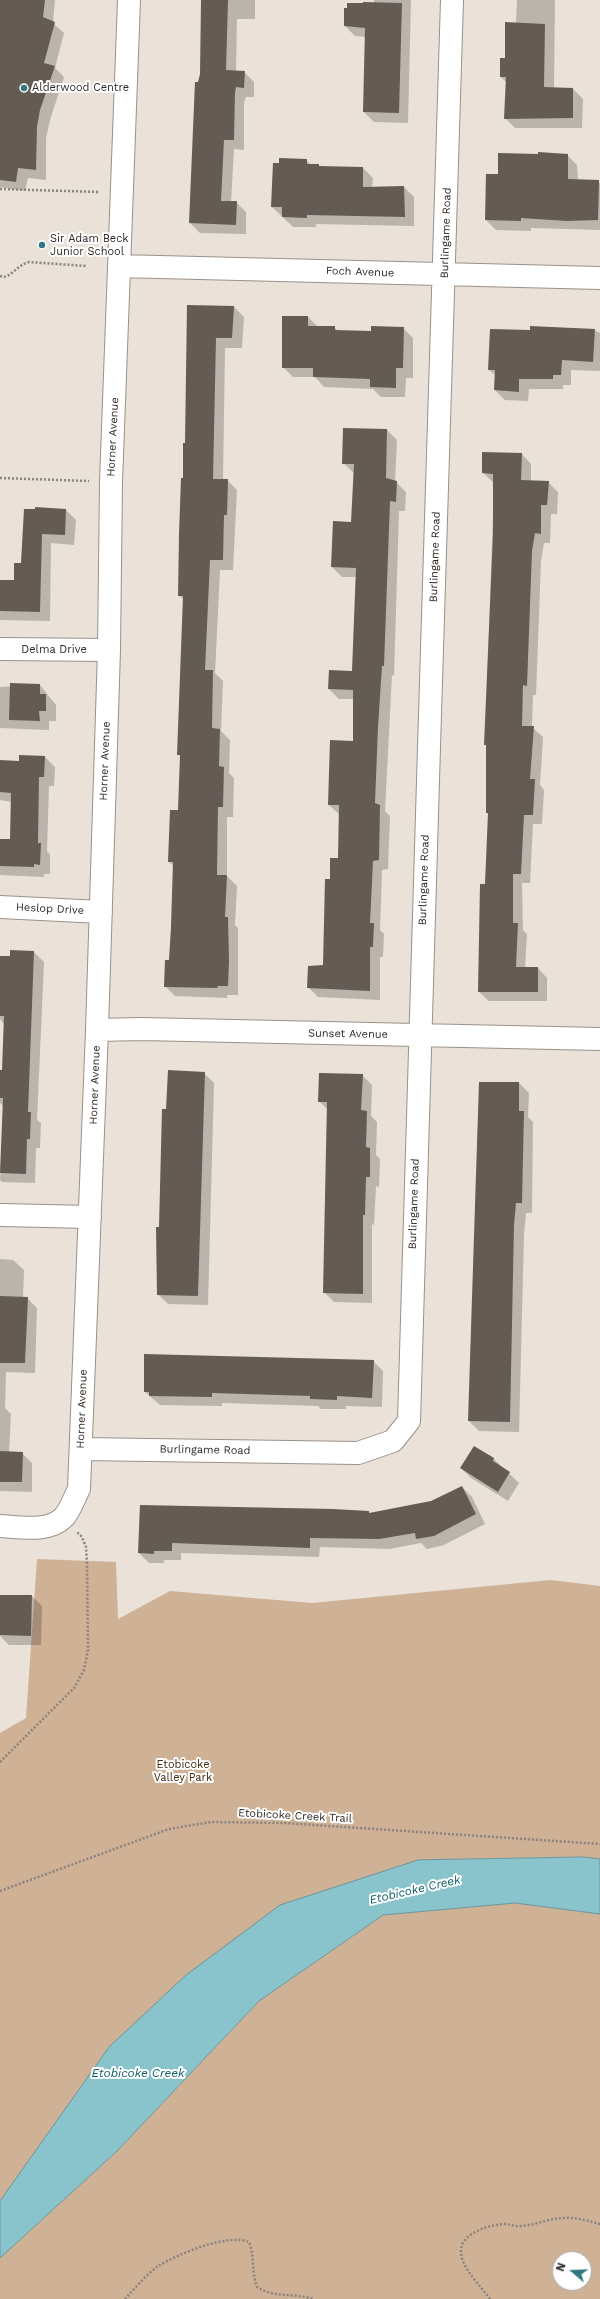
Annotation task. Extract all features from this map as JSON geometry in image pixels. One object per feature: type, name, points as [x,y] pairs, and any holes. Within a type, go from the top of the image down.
[{"type":"street","name":"Horner Avenue","points":[[63,1518],[78,1489],[81,1449],[97,1030],[109,650],[111,482],[129,0]]},
{"type":"street","name":"Burlingame Road","points":[[81,1449],[358,1453],[393,1441],[408,1421],[452,0]]},
{"type":"street","name":"Foch Avenue","points":[[119,266],[600,278]]},
{"type":"street","name":"Delma Drive","points":[[0,650],[109,650]]},
{"type":"street","name":"Heslop Drive","points":[[0,907],[100,912]]},
{"type":"street","name":"Sunset Avenue","points":[[97,1030],[142,1029],[600,1039]]},
{"type":"street","points":[[0,1215],[90,1217]]},
{"type":"street","points":[[0,1526],[27,1528],[47,1526],[63,1518]]},
{"type":"path","points":[[0,189],[121,192]]},
{"type":"path","points":[[0,276],[9,276],[20,265],[28,262],[86,266]]},
{"type":"path","points":[[0,478],[111,482]]},
{"type":"path","points":[[0,1762],[74,1688],[84,1670],[88,1650],[86,1547],[82,1537],[63,1518]]},
{"type":"path","name":"Etobicoke Creek Trail","points":[[0,1891],[169,1829],[211,1822],[284,1823],[600,1844]]},
{"type":"path","points":[[490,2299],[464,2263],[461,2255],[461,2248],[465,2240],[474,2233],[505,2224],[521,2226],[563,2218],[578,2218],[600,2224]]},
{"type":"path","points":[[125,2299],[158,2266],[204,2246],[236,2239],[249,2242],[253,2251],[253,2276],[257,2287],[276,2296],[295,2295],[313,2299]]},
{"type":"green space","name":"Etobicoke Valley Park","points":[[37,1559],[116,1562],[118,1619],[170,1591],[312,1603],[551,1580],[600,1586],[600,1859],[583,1857],[418,1860],[0,2201],[0,1733],[26,1718]]},
{"type":"green space","points":[[515,1903],[600,1914],[600,2299],[0,2299],[0,2258],[117,2151],[259,2001],[383,1915]]},
{"type":"water","name":"Etobicoke Creek","points":[[583,1857],[600,1859],[600,1914],[515,1903],[383,1915],[259,2001],[117,2151],[0,2258],[0,2201],[109,2047],[186,1975],[280,1905],[418,1860]]},
{"type":"building","name":"Alderwood Centre","points":[[0,0],[45,0],[43,17],[55,22],[44,63],[55,66],[40,110],[37,127],[36,170],[18,168],[16,182],[0,180]]},
{"type":"building","points":[[201,0],[228,0],[226,70],[245,71],[244,88],[236,87],[235,93],[234,140],[224,140],[221,201],[237,201],[236,225],[189,223],[195,82],[198,82],[200,74]]},
{"type":"building","points":[[347,3],[402,3],[399,113],[363,112],[365,28],[344,26],[344,8],[347,8]]},
{"type":"building","points":[[505,22],[545,24],[544,87],[573,88],[573,118],[504,119],[506,77],[500,77],[500,58],[505,58]]},
{"type":"building","points":[[538,152],[568,154],[568,179],[599,180],[598,220],[567,221],[521,218],[521,221],[485,220],[486,174],[498,174],[498,153],[538,154]]},
{"type":"building","points":[[279,158],[307,159],[307,164],[319,164],[319,166],[363,167],[363,187],[404,186],[405,217],[307,215],[307,218],[282,217],[282,207],[271,207],[273,163],[279,163]]},
{"type":"building","points":[[187,305],[234,306],[232,338],[216,338],[213,479],[228,479],[227,515],[224,515],[223,560],[210,560],[205,670],[213,670],[212,728],[220,729],[219,766],[224,767],[223,807],[218,807],[217,875],[227,875],[225,917],[228,917],[229,961],[228,986],[218,986],[217,988],[164,987],[165,960],[169,960],[171,927],[173,862],[168,862],[170,810],[178,810],[180,755],[177,755],[183,596],[178,596],[181,478],[183,478],[183,443],[185,443]]},
{"type":"building","points":[[282,316],[308,316],[308,326],[335,326],[335,330],[371,331],[371,326],[404,327],[403,368],[396,368],[396,388],[370,387],[370,379],[313,377],[313,368],[282,368]]},
{"type":"building","points":[[530,326],[595,329],[593,362],[562,360],[561,375],[553,375],[553,379],[519,379],[519,392],[494,390],[495,370],[488,370],[490,329],[530,330]]},
{"type":"building","points":[[343,428],[387,429],[386,478],[397,481],[396,502],[390,501],[384,666],[382,666],[378,727],[375,803],[380,805],[379,860],[373,861],[370,923],[374,923],[373,947],[370,947],[370,991],[307,988],[308,966],[323,965],[325,879],[330,879],[330,858],[338,858],[339,805],[328,805],[330,740],[353,741],[353,690],[328,689],[329,670],[352,671],[356,568],[331,567],[333,521],[351,522],[354,464],[342,464]]},
{"type":"building","points":[[482,452],[522,453],[521,480],[549,481],[547,505],[541,505],[541,534],[535,533],[532,551],[527,686],[523,685],[522,726],[534,726],[530,779],[535,779],[533,815],[524,815],[521,874],[513,874],[513,923],[518,923],[516,967],[538,967],[538,992],[478,992],[480,884],[485,884],[488,813],[486,813],[486,745],[484,745],[493,535],[493,474],[482,473]]},
{"type":"building","points":[[35,507],[66,509],[65,535],[42,534],[40,612],[0,611],[0,580],[14,580],[14,563],[21,563],[24,509],[35,509]]},
{"type":"building","points":[[10,683],[40,684],[40,694],[46,694],[46,711],[39,711],[40,721],[9,720]]},
{"type":"building","points":[[19,755],[45,756],[44,777],[39,777],[38,843],[41,843],[40,865],[34,864],[34,867],[0,866],[0,839],[10,839],[11,793],[0,792],[0,760],[19,761]]},
{"type":"building","points":[[10,950],[34,951],[28,1112],[31,1112],[30,1139],[27,1139],[26,1174],[0,1173],[3,1098],[0,1098],[0,1070],[2,1070],[4,1016],[0,1016],[0,956],[10,956]]},
{"type":"building","points":[[168,1070],[205,1072],[198,1296],[157,1295],[156,1227],[159,1227],[162,1109],[166,1109]]},
{"type":"building","points":[[319,1073],[363,1074],[361,1110],[367,1111],[366,1147],[370,1148],[370,1177],[366,1177],[365,1215],[363,1215],[363,1294],[323,1293],[327,1102],[318,1102]]},
{"type":"building","points":[[479,1082],[519,1082],[519,1111],[524,1111],[522,1203],[516,1203],[514,1225],[510,1422],[468,1421]]},
{"type":"building","points":[[0,1296],[28,1297],[25,1363],[0,1363]]},
{"type":"building","points":[[144,1354],[374,1360],[372,1398],[337,1396],[337,1400],[310,1399],[310,1396],[212,1393],[212,1397],[149,1396],[149,1392],[144,1392]]},
{"type":"building","points":[[474,1446],[494,1458],[493,1461],[510,1472],[498,1492],[460,1468]]},
{"type":"building","points":[[0,1451],[23,1452],[22,1482],[0,1482]]},
{"type":"building","points":[[462,1486],[476,1514],[434,1536],[416,1539],[415,1533],[379,1539],[310,1538],[310,1548],[172,1543],[172,1551],[154,1551],[154,1554],[138,1553],[140,1505],[333,1509],[369,1511],[369,1513],[431,1501]]},
{"type":"building","points":[[0,1595],[32,1595],[31,1636],[0,1635]]},
{"type":"place","name":"Alderwood Centre","points":[[24,88]]},
{"type":"place","name":"Sir Adam Beck Junior School","points":[[42,245]]}]
